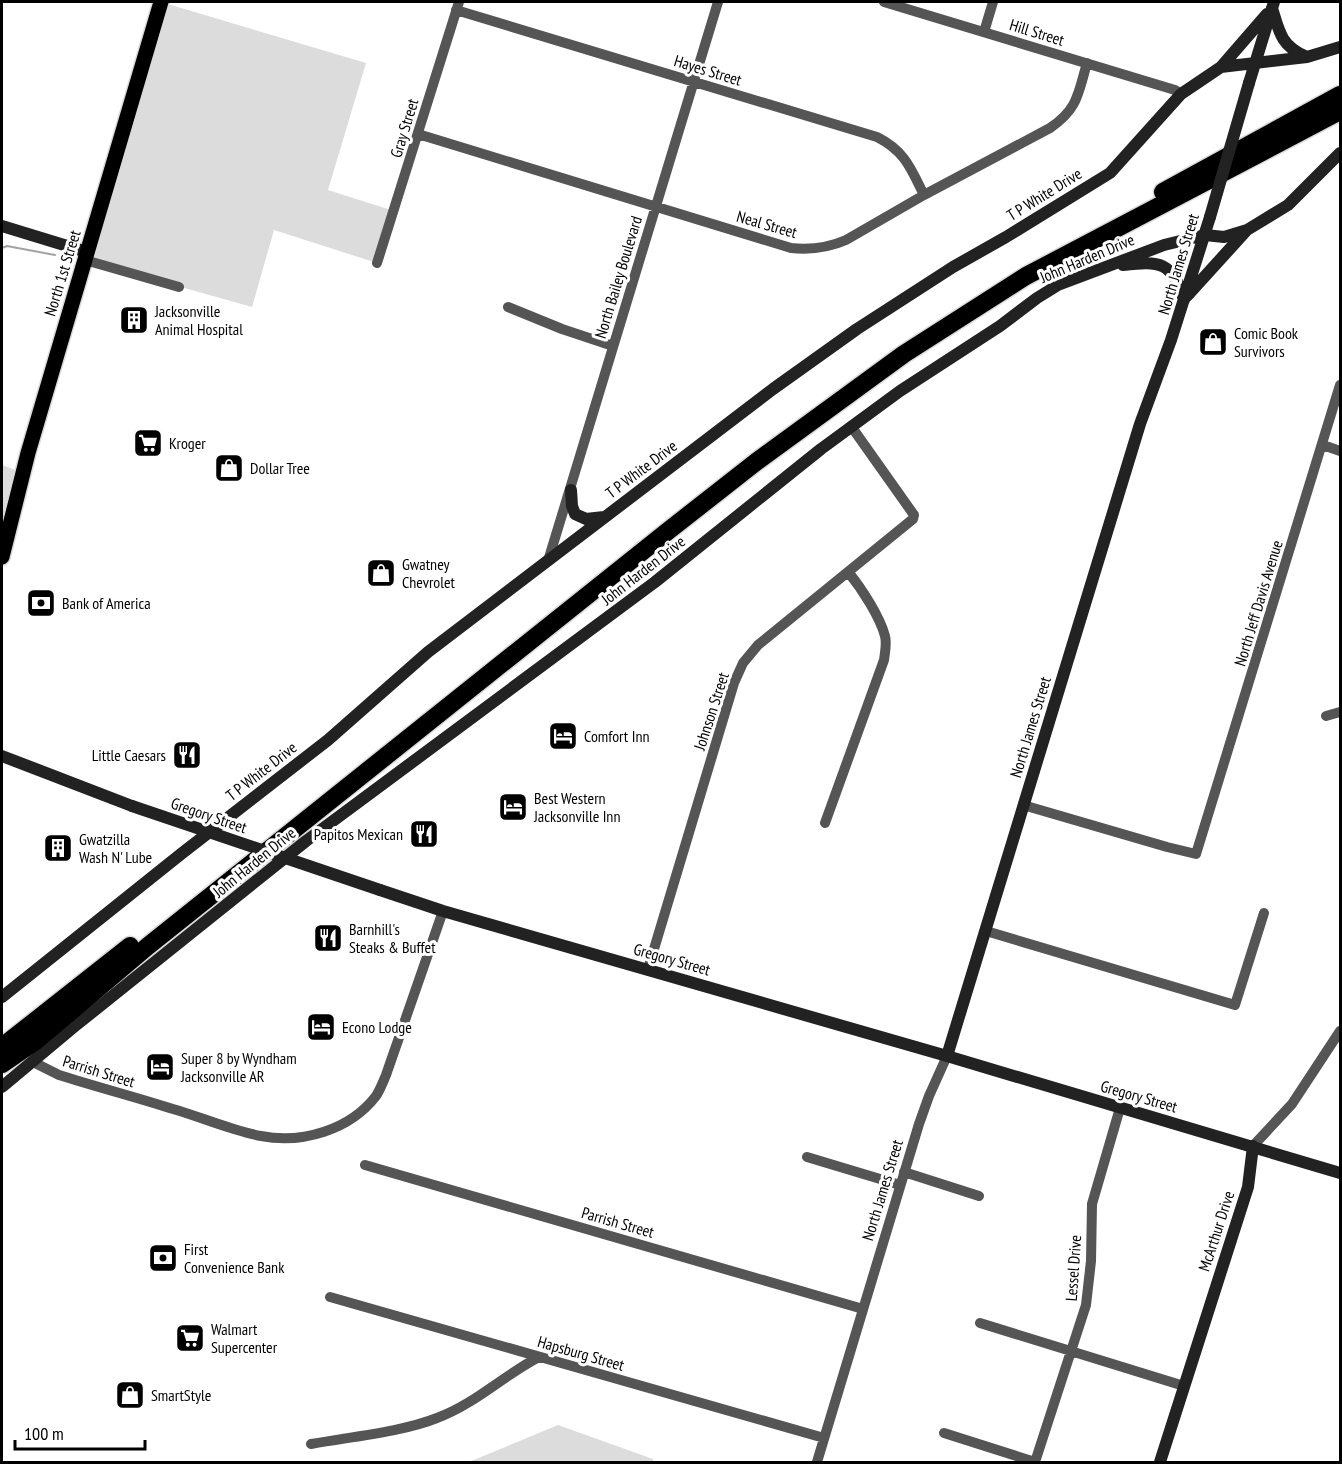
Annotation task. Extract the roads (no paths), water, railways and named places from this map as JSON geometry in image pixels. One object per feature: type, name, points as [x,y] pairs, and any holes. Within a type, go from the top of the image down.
[{"type":"highway","points":[[2,1047],[597,575],[804,413],[858,374],[989,288],[1341,95]]},
{"type":"highway","points":[[2,1074],[37,1040],[148,946],[659,538],[772,450],[896,360],[1026,276],[1341,111]]},
{"type":"highway","points":[[2,1064],[37,1040]]},
{"type":"main road","name":"North 1st Street","points":[[2,556],[28,453],[161,2]]},
{"type":"main road","points":[[1273,5],[1280,34],[1287,45],[1307,57]]},
{"type":"main road","points":[[1221,67],[1273,5]]},
{"type":"main road","name":"North James Street","points":[[947,1056],[1140,424],[1205,235],[1273,5]]},
{"type":"main road","name":"T P White Drive","points":[[2,997],[328,740],[428,652],[773,389],[857,329],[953,267],[1110,173],[1181,94],[1221,67],[1307,57],[1341,47]]},
{"type":"main road","name":"John Harden Drive","points":[[2,1088],[306,841],[655,582],[851,426],[900,391],[1058,285],[1151,249],[1205,235],[1224,237],[1247,230],[1288,205],[1341,153]]},
{"type":"main road","points":[[2,226],[86,256]]},
{"type":"main road","points":[[1184,301],[1247,230]]},
{"type":"main road","points":[[1112,266],[1145,262],[1165,267],[1173,273],[1179,283],[1184,301]]},
{"type":"main road","points":[[571,490],[575,514],[586,519],[605,517]]},
{"type":"main road","name":"Gregory Street","points":[[2,756],[132,806],[443,910],[1341,1173]]},
{"type":"main road","name":"McArthur Drive","points":[[1160,1462],[1245,1197],[1253,1146]]},
{"type":"street","name":"North Bailey Boulevard","points":[[548,561],[718,2]]},
{"type":"street","name":"Hill Street","points":[[884,2],[1175,90],[1181,94]]},
{"type":"street","points":[[984,32],[993,2]]},
{"type":"street","name":"Hayes Street","points":[[457,6],[694,82],[877,137],[895,147],[902,154],[924,195]]},
{"type":"street","name":"Gray Street","points":[[377,263],[457,6]]},
{"type":"street","name":"Neal Street","points":[[418,134],[791,248],[808,250],[834,246],[924,195],[1050,129],[1063,120],[1076,103],[1087,63]]},
{"type":"street","points":[[86,256],[179,287]]},
{"type":"street","points":[[508,307],[562,329],[613,346]]},
{"type":"street","name":"North Jeff Davis Avenue","points":[[1023,805],[1196,854],[1341,385]]},
{"type":"street","name":"Johnson Street","points":[[648,969],[737,674],[758,645],[913,519],[914,514],[851,426]]},
{"type":"street","points":[[1323,445],[1341,451]]},
{"type":"street","points":[[825,824],[884,660],[886,648],[884,633],[849,573]]},
{"type":"street","points":[[1326,716],[1341,712]]},
{"type":"street","name":"Parrish Street","points":[[33,1062],[59,1075],[261,1136],[298,1137],[342,1125],[366,1107],[377,1094],[386,1075],[443,910]]},
{"type":"street","points":[[986,931],[1235,1005],[1264,913]]},
{"type":"street","points":[[1253,1146],[1292,1104],[1341,1031]]},
{"type":"street","name":"North James Street","points":[[817,1462],[904,1172],[929,1096],[947,1056]]},
{"type":"street","name":"Lessel Drive","points":[[1035,1462],[1083,1318],[1089,1284],[1092,1204],[1120,1108]]},
{"type":"street","points":[[807,1157],[900,1185]]},
{"type":"street","name":"Parrish Street","points":[[365,1165],[863,1309]]},
{"type":"street","points":[[904,1172],[979,1196]]},
{"type":"street","name":"Hapsburg Street","points":[[330,1297],[824,1438]]},
{"type":"street","points":[[980,1323],[1184,1386]]},
{"type":"street","points":[[311,1444],[437,1418],[495,1387],[521,1366],[539,1357]]},
{"type":"street","points":[[944,1433],[1035,1462]]},
{"type":"waterway","points":[[2,248],[7,246],[55,255]]},
{"type":"place","name":"Jacksonville Animal Hospital","points":[[134,320]]},
{"type":"place","name":"Comic Book Survivors","points":[[1213,342]]},
{"type":"place","name":"Kroger","points":[[148,443]]},
{"type":"place","name":"Dollar Tree","points":[[229,468]]},
{"type":"place","name":"Gwatney Chevrolet","points":[[381,573]]},
{"type":"place","name":"Bank of America","points":[[41,603]]},
{"type":"place","name":"Comfort Inn","points":[[563,736]]},
{"type":"place","name":"Little Caesars","points":[[187,755]]},
{"type":"place","name":"Best Western Jacksonville Inn","points":[[513,807]]},
{"type":"place","name":"Papitos Mexican","points":[[424,834]]},
{"type":"place","name":"Gwatzilla Wash N' Lube","points":[[58,848]]},
{"type":"place","name":"Barnhill's Steaks & Buffet","points":[[328,938]]},
{"type":"place","name":"Econo Lodge","points":[[321,1027]]},
{"type":"place","name":"Super 8 by Wyndham Jacksonville AR","points":[[160,1067]]},
{"type":"place","name":"First Convenience Bank","points":[[163,1258]]},
{"type":"place","name":"Walmart Supercenter","points":[[190,1338]]},
{"type":"place","name":"SmartStyle","points":[[130,1395]]}]
